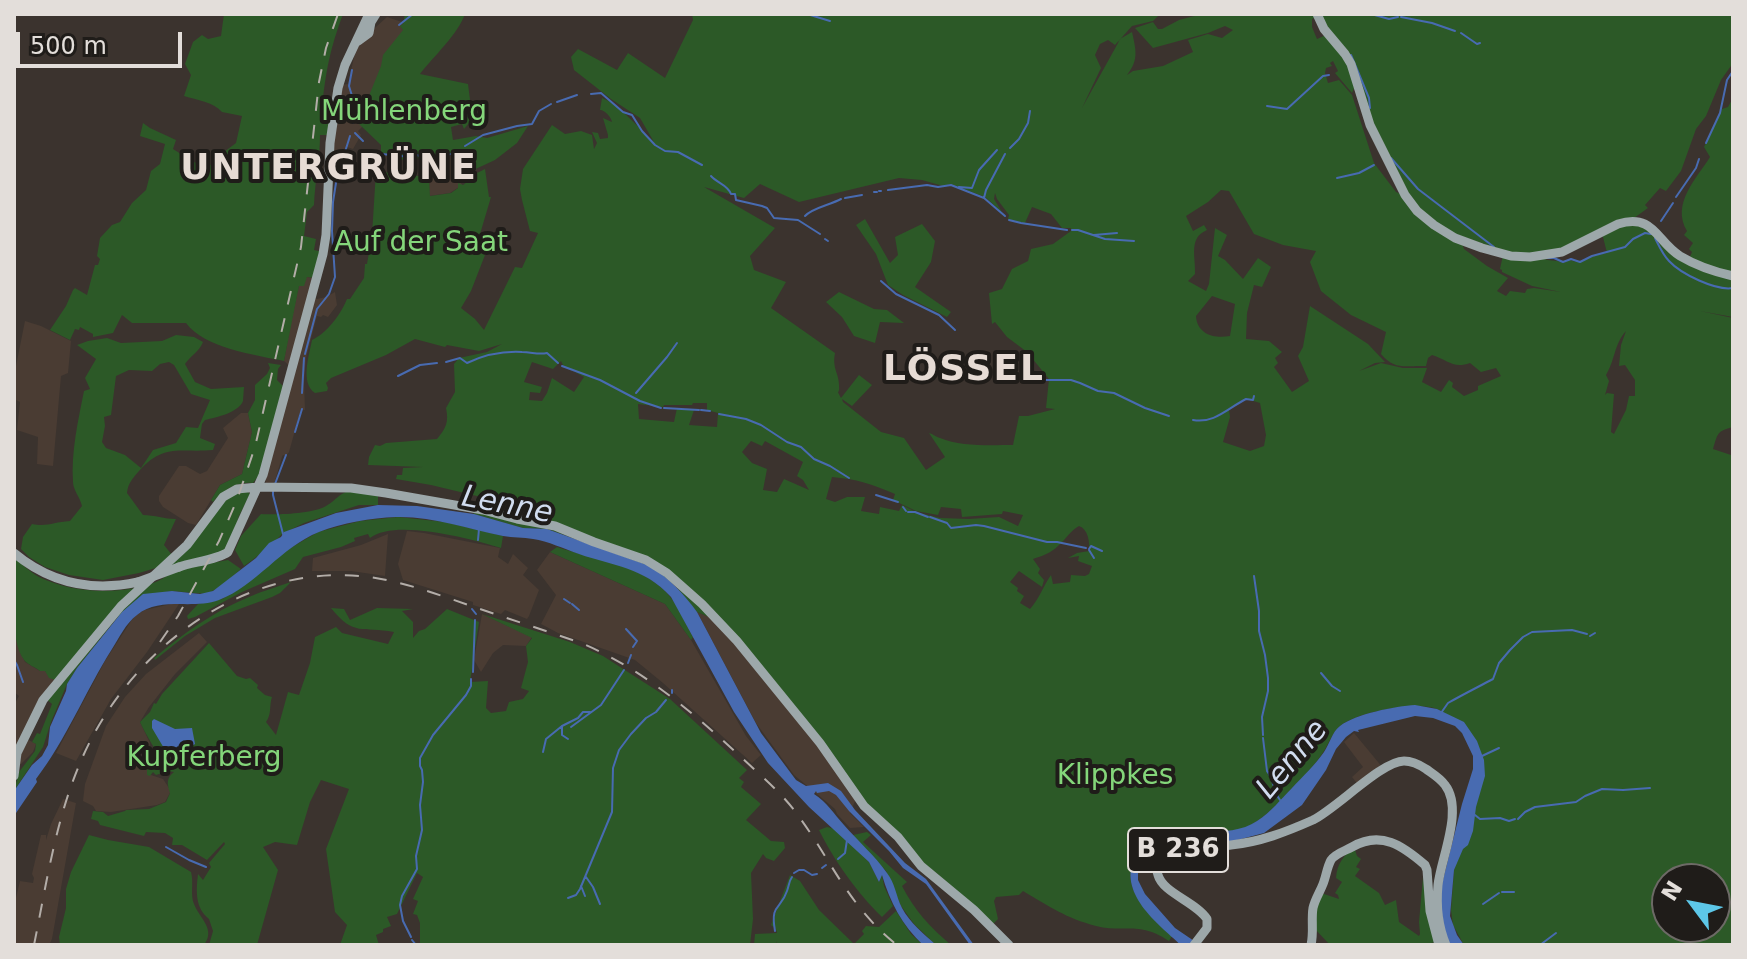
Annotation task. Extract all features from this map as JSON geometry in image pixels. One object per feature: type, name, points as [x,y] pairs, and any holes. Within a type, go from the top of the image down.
[{"type":"main road","points":[[269,487],[263,475],[323,254],[330,143],[338,88],[342,70],[369,14]]},
{"type":"main road","points":[[359,38],[369,33],[376,14]]},
{"type":"main road","points":[[1317,14],[1324,29],[1351,64],[1370,125],[1405,195],[1417,211],[1438,228],[1488,250],[1530,257],[1558,253],[1618,224],[1638,221],[1655,230],[1681,256],[1733,276]]},
{"type":"main road","points":[[245,487],[253,498]]},
{"type":"main road","points":[[15,771],[19,748],[44,698],[121,606],[187,545],[217,502],[232,491],[245,487],[351,488],[483,510],[546,524],[650,562],[667,573],[730,633],[808,729],[864,806],[898,837],[926,871],[974,910],[1009,945]]},
{"type":"main road","points":[[14,553],[42,572],[72,583],[109,586],[138,582],[179,567],[218,558],[228,552],[253,498],[269,487]]},
{"type":"main road","name":"B 236","points":[[1197,941],[1208,926],[1207,919],[1159,879],[1157,868],[1163,855],[1202,846],[1228,846],[1282,834],[1324,814],[1390,764],[1399,761],[1411,762],[1432,773],[1447,786],[1451,796],[1450,836],[1437,892],[1438,920],[1446,945]]},
{"type":"main road","points":[[1311,945],[1314,904],[1331,861],[1366,839],[1390,842],[1425,865],[1430,911],[1439,945]]},
{"type":"shaded area","points":[[387,17],[402,22],[405,29],[363,126],[358,131],[361,135],[353,149],[347,147],[342,166],[337,169],[336,181],[330,182],[340,85],[348,84],[357,44]]},
{"type":"shaded area","points":[[466,153],[469,172],[457,175],[462,185],[450,193],[429,196],[430,159]]},
{"type":"shaded area","points":[[307,277],[316,278],[314,298],[335,292],[337,305],[328,317],[317,316],[306,358],[305,410],[301,409],[289,452],[282,457],[274,484],[266,483],[291,367],[284,361],[290,327],[299,285]]},
{"type":"shaded area","points":[[25,321],[71,341],[68,373],[61,376],[53,466],[37,464],[38,437],[17,430],[20,402],[14,399],[14,376]]},
{"type":"shaded area","points":[[241,413],[248,413],[252,432],[242,474],[220,485],[196,525],[163,507],[159,496],[179,466],[186,466],[200,474],[207,471],[228,438],[223,428]]},
{"type":"shaded area","points":[[407,531],[500,548],[498,557],[508,564],[513,554],[528,568],[523,575],[539,590],[527,619],[505,610],[501,614],[403,580],[398,564]]},
{"type":"shaded area","points":[[388,534],[385,576],[351,571],[312,571],[313,558]]},
{"type":"shaded area","points":[[550,552],[665,604],[691,640],[746,736],[761,755],[752,763],[635,660],[541,624],[556,595],[537,570]]},
{"type":"shaded area","points":[[179,604],[111,699],[76,761],[56,753],[105,661],[131,621],[145,610]]},
{"type":"shaded area","points":[[697,612],[716,620],[825,752],[856,799],[850,813],[864,827],[850,828],[835,809],[794,775],[756,723]]},
{"type":"shaded area","points":[[482,614],[532,637],[526,646],[503,645],[493,653],[481,672],[474,660]]},
{"type":"shaded area","points":[[14,629],[25,662],[58,680],[25,738],[36,744],[33,752],[14,768],[14,705],[19,696],[14,692]]},
{"type":"shaded area","points":[[199,633],[207,642],[175,674],[140,722],[150,743],[149,748],[142,747],[138,757],[146,760],[148,774],[163,779],[171,791],[165,802],[111,812],[96,811],[83,801],[85,784],[106,726],[125,697],[146,674]]},
{"type":"shaded area","points":[[1354,733],[1383,768],[1360,787],[1352,777],[1363,767],[1344,742]]},
{"type":"shaded area","points":[[63,799],[76,803],[52,939],[49,945],[14,945],[14,906],[20,881],[33,883],[32,874],[41,835],[46,835],[46,840]]},
{"type":"green space","points":[[224,14],[343,14],[329,60],[322,107],[334,116],[331,135],[320,135],[314,205],[307,212],[304,236],[316,239],[314,250],[323,252],[316,278],[307,277],[304,286],[299,286],[284,361],[245,353],[205,339],[186,323],[132,323],[122,315],[113,333],[93,337],[80,327],[79,330],[75,329],[70,340],[50,330],[75,288],[87,295],[95,265],[100,259],[97,256],[100,238],[112,225],[120,222],[132,203],[146,190],[151,171],[160,164],[165,144],[140,136],[143,123],[176,140],[173,149],[208,168],[236,143],[242,116],[222,112],[184,96],[191,75],[185,64],[193,42],[202,35],[208,39],[221,36]]},
{"type":"green space","name":"Mühlenberg","points":[[405,14],[465,14],[451,37],[420,74],[468,84],[473,123],[464,129],[462,124],[451,127],[453,140],[476,136],[487,138],[528,126],[517,143],[495,160],[469,172],[466,153],[391,160],[393,154],[381,153],[381,145],[358,123],[383,55],[403,30],[400,26]]},
{"type":"green space","points":[[692,14],[1160,14],[1153,21],[1132,26],[1121,39],[1132,32],[1136,55],[1127,75],[1133,71],[1163,66],[1193,52],[1188,40],[1208,34],[1222,38],[1233,30],[1225,26],[1153,48],[1135,28],[1153,22],[1158,29],[1162,29],[1179,20],[1202,14],[1316,14],[1312,27],[1317,39],[1326,35],[1347,60],[1355,86],[1352,93],[1335,73],[1338,71],[1333,61],[1330,63],[1332,66],[1326,68],[1328,83],[1339,80],[1352,95],[1374,163],[1396,192],[1464,249],[1508,278],[1497,291],[1506,296],[1510,291],[1525,293],[1527,289],[1534,288],[1561,292],[1532,286],[1502,272],[1503,255],[1563,263],[1570,260],[1581,262],[1607,253],[1602,233],[1619,225],[1640,223],[1667,247],[1733,277],[1733,317],[1700,311],[1733,318],[1733,427],[1719,434],[1713,449],[1731,455],[1733,451],[1733,945],[1464,945],[1453,925],[1451,910],[1454,870],[1480,752],[1443,712],[1421,706],[1373,712],[1346,722],[1336,731],[1309,771],[1254,823],[1239,830],[1167,833],[1151,838],[1139,849],[1132,866],[1132,887],[1172,936],[1169,941],[1149,931],[1085,923],[1058,912],[1023,891],[1019,895],[996,897],[998,919],[993,924],[938,874],[926,867],[869,807],[723,623],[697,612],[674,584],[616,553],[547,529],[523,528],[474,514],[471,509],[526,523],[533,512],[505,497],[502,502],[396,479],[397,475],[402,475],[403,468],[423,467],[368,465],[375,445],[437,439],[446,425],[446,408],[455,392],[454,364],[459,358],[487,352],[502,344],[479,351],[415,339],[331,378],[326,383],[327,391],[315,393],[310,389],[307,369],[312,340],[333,322],[364,278],[372,235],[376,171],[427,177],[430,196],[451,193],[458,188],[458,183],[463,185],[471,176],[485,169],[491,197],[475,251],[485,255],[461,308],[484,330],[515,267],[522,268],[538,233],[530,231],[520,189],[523,169],[552,125],[565,134],[581,131],[592,135],[594,149],[597,143],[592,132],[598,133],[600,139],[608,138],[603,118],[612,122],[608,114],[600,110],[602,98],[615,104],[654,142],[640,118],[574,70],[571,57],[578,49],[617,70],[628,53],[665,78],[693,20]],"holes":[[[1108,40],[1115,45],[1120,40],[1082,108],[1101,68],[1095,55],[1100,44]],[[899,178],[922,180],[943,186],[951,184],[985,197],[1002,212],[994,199],[995,193],[1009,215],[1008,219],[1025,223],[1032,207],[1051,214],[1062,228],[1071,228],[1053,244],[1031,249],[1028,261],[1012,269],[1002,289],[989,293],[992,324],[995,322],[1007,337],[1027,352],[1049,379],[1046,408],[1055,409],[1019,416],[1013,445],[957,443],[929,433],[945,457],[926,470],[904,438],[881,432],[843,402],[842,399],[852,406],[872,385],[859,375],[841,398],[835,353],[771,308],[786,282],[754,270],[750,256],[775,228],[704,187],[744,198],[760,184],[799,202]],[[1221,190],[1229,191],[1254,234],[1283,245],[1316,251],[1310,262],[1321,291],[1351,315],[1386,332],[1381,354],[1391,363],[1426,366],[1432,355],[1455,364],[1470,363],[1481,372],[1496,368],[1501,376],[1464,396],[1452,387],[1453,383],[1449,380],[1441,392],[1422,382],[1427,368],[1403,368],[1381,363],[1359,371],[1375,363],[1385,362],[1368,344],[1310,306],[1303,347],[1298,356],[1309,381],[1292,392],[1274,367],[1278,363],[1275,358],[1282,352],[1269,341],[1246,339],[1247,313],[1254,285],[1262,287],[1271,267],[1258,258],[1243,279],[1218,256],[1227,235],[1215,228],[1206,291],[1188,281],[1195,274],[1195,243],[1207,230],[1204,225],[1193,231],[1186,216]],[[1212,296],[1235,304],[1230,336],[1212,336],[1203,331],[1196,316]],[[1626,331],[1619,366],[1625,365],[1635,380],[1635,396],[1629,396],[1614,434],[1611,432],[1614,394],[1605,395],[1609,381],[1606,375]],[[561,361],[584,377],[574,392],[552,378],[542,401],[529,400],[530,392],[540,393],[542,387],[524,382],[532,362],[553,369]],[[1247,399],[1260,403],[1266,435],[1264,446],[1250,451],[1223,442],[1229,410]],[[707,403],[707,410],[718,413],[717,427],[689,425],[694,410],[677,408],[674,422],[639,419],[638,404],[663,407]],[[751,441],[762,446],[765,441],[803,462],[797,476],[809,490],[784,479],[777,492],[763,490],[767,469],[752,463],[742,452]],[[832,477],[887,490],[895,494],[893,500],[916,511],[938,515],[941,507],[961,509],[962,517],[1002,514],[1003,511],[1023,515],[1018,526],[999,517],[940,518],[916,512],[902,505],[899,511],[880,507],[879,514],[861,511],[865,497],[847,497],[835,502],[826,499]],[[1079,526],[1089,540],[1089,551],[1068,558],[1079,556],[1078,561],[1092,566],[1089,574],[1071,575],[1070,582],[1053,584],[1051,575],[1030,609],[1020,603],[1024,596],[1010,582],[1019,571],[1042,587],[1044,580],[1033,559],[1052,551]]]},
{"type":"green space","points":[[1320,14],[1733,14],[1733,63],[1696,129],[1681,171],[1666,191],[1660,188],[1645,205],[1648,208],[1634,218],[1552,253],[1512,254],[1447,231],[1414,205],[1372,124],[1356,76]]},
{"type":"green space","points":[[1733,98],[1733,275],[1689,259],[1692,252],[1689,249],[1693,243],[1684,235],[1687,231],[1682,211],[1687,192],[1710,157],[1704,147],[1722,109],[1728,107]]},
{"type":"green space","points":[[865,219],[890,263],[898,255],[895,237],[922,224],[935,241],[931,262],[915,287],[951,312],[947,317],[888,285],[876,254],[856,225]]},
{"type":"green space","points":[[839,292],[874,309],[887,310],[904,323],[880,322],[875,343],[854,336],[842,317],[826,302]]},
{"type":"green space","points":[[176,335],[194,337],[203,342],[185,364],[195,382],[211,389],[244,387],[243,401],[237,409],[205,420],[202,424],[200,438],[215,444],[213,450],[173,451],[156,456],[130,483],[127,493],[143,515],[176,519],[164,545],[172,555],[159,567],[103,580],[69,575],[45,567],[21,549],[23,537],[32,524],[70,521],[82,506],[73,485],[74,448],[84,391],[90,389],[85,378],[96,359],[77,345],[107,338],[121,343],[162,341]],"holes":[[[169,362],[174,365],[191,394],[210,400],[198,428],[186,427],[176,443],[153,450],[141,468],[125,455],[106,448],[102,442],[104,417],[111,415],[116,376],[129,370],[152,371],[160,364]]]},
{"type":"green space","points":[[268,363],[281,365],[277,380],[283,386],[259,475],[253,483],[231,487],[213,502],[211,500],[220,485],[242,474],[252,432],[248,413],[255,400],[255,385],[267,374],[270,368]]},
{"type":"green space","points":[[353,490],[378,496],[378,505],[359,505],[304,523],[282,534],[244,566],[235,550],[241,536],[261,514],[312,511]]},
{"type":"green space","points":[[247,491],[250,494],[224,552],[164,571],[233,492]]},
{"type":"green space","points":[[398,517],[445,522],[503,536],[501,548],[415,530],[382,532],[370,538],[368,534],[354,538],[355,541],[341,547],[303,557],[295,569],[188,619],[187,616],[198,604],[222,599],[233,593],[287,550],[318,532],[360,521]]},
{"type":"green space","points":[[557,547],[630,569],[656,583],[675,603],[693,637],[691,640],[665,604],[550,552]]},
{"type":"green space","points":[[14,558],[36,575],[52,582],[94,591],[137,588],[170,574],[228,560],[241,569],[207,594],[172,591],[147,595],[116,619],[67,684],[43,747],[14,791],[19,772],[35,751],[36,744],[32,742],[37,733],[40,734],[52,704],[45,698],[59,681],[27,663],[19,651],[13,611]]},
{"type":"green space","points":[[291,582],[272,597],[215,618],[185,636],[155,660],[176,640],[223,609]]},
{"type":"green space","name":"Kupferberg","points":[[331,608],[344,609],[350,620],[377,608],[413,609],[402,611],[413,622],[413,638],[447,609],[479,622],[470,682],[488,681],[486,708],[491,713],[506,711],[509,702],[523,699],[529,691],[521,688],[528,662],[526,646],[532,638],[482,614],[570,642],[603,656],[670,699],[747,770],[739,778],[744,782],[741,787],[761,804],[746,820],[771,841],[784,842],[785,848],[774,861],[763,854],[751,873],[753,919],[750,945],[420,945],[420,923],[417,915],[413,914],[418,901],[413,899],[423,877],[417,873],[397,914],[387,917],[391,926],[376,935],[379,945],[340,945],[347,925],[335,912],[326,849],[349,789],[321,780],[310,802],[297,845],[275,842],[263,847],[278,870],[257,945],[209,945],[213,931],[199,904],[198,874],[203,880],[211,867],[209,863],[224,842],[207,860],[182,845],[172,845],[173,838],[165,833],[146,832],[144,836],[100,825],[91,819],[93,811],[108,816],[126,810],[149,809],[166,802],[170,793],[168,779],[174,772],[147,775],[145,764],[148,761],[142,756],[144,753],[156,761],[160,760],[140,722],[209,643],[237,676],[250,678],[265,695],[272,697],[266,722],[276,735],[288,692],[299,695],[315,637],[336,627],[342,633],[388,644],[394,632],[353,627]]},
{"type":"green space","points":[[827,827],[835,829],[869,862],[879,882],[882,875],[893,906],[882,917],[855,887],[831,853],[819,830]]},
{"type":"green space","points":[[867,832],[871,835],[863,842],[907,882],[902,886],[912,903],[951,945],[936,945],[914,924],[901,906],[886,871],[853,835]]},
{"type":"green space","points":[[89,835],[149,847],[191,872],[193,900],[208,929],[204,945],[60,945],[66,889]]},
{"type":"green space","points":[[1354,847],[1361,859],[1355,876],[1379,893],[1385,905],[1396,900],[1399,922],[1419,936],[1423,877],[1435,942],[1424,945],[1330,945],[1314,928],[1314,909],[1321,893],[1339,899],[1335,893],[1342,882],[1336,878],[1338,868]]},
{"type":"green space","points":[[790,875],[800,881],[819,910],[854,944],[864,934],[862,931],[866,926],[879,927],[896,911],[911,934],[923,945],[777,945],[776,941],[776,945],[754,945],[755,934],[777,933],[771,925]]},
{"type":"water","points":[[378,505],[417,506],[474,514],[523,528],[547,529],[657,571],[676,587],[697,612],[761,733],[796,780],[806,786],[828,783],[841,791],[905,863],[926,879],[974,945],[970,945],[926,884],[903,868],[836,795],[829,791],[816,791],[814,794],[827,804],[882,867],[892,881],[905,913],[936,945],[923,945],[909,929],[889,895],[882,875],[879,882],[869,862],[809,807],[768,763],[734,712],[671,597],[661,587],[639,573],[544,541],[503,536],[423,519],[377,518],[319,532],[293,547],[245,586],[219,600],[156,606],[137,615],[129,622],[102,665],[57,748],[14,816],[14,791],[48,745],[50,727],[67,684],[122,612],[143,594],[172,591],[200,594],[213,591],[284,532],[336,513]]},
{"type":"water","points":[[1415,705],[1437,709],[1464,722],[1477,741],[1484,760],[1485,776],[1473,831],[1454,870],[1450,916],[1464,945],[1449,945],[1446,940],[1439,896],[1473,769],[1473,756],[1462,733],[1455,726],[1433,718],[1415,716],[1354,731],[1336,749],[1302,805],[1264,833],[1226,843],[1215,841],[1163,847],[1145,854],[1139,865],[1138,880],[1145,894],[1175,928],[1200,945],[1181,945],[1142,906],[1131,882],[1131,870],[1135,856],[1145,843],[1157,836],[1226,831],[1257,821],[1313,766],[1340,726],[1365,714]]},
{"type":"water","points":[[154,719],[175,729],[192,728],[195,744],[183,752],[168,755],[152,728]]},
{"type":"waterway","points":[[399,25],[413,14]]},
{"type":"waterway","points":[[807,14],[830,21]]},
{"type":"waterway","points":[[1371,14],[1389,19],[1398,17]]},
{"type":"waterway","points":[[1401,17],[1455,31]]},
{"type":"waterway","points":[[1461,33],[1480,43]]},
{"type":"waterway","points":[[1351,55],[1369,98],[1370,108]]},
{"type":"waterway","points":[[352,70],[349,86],[356,109],[353,123]]},
{"type":"waterway","points":[[1706,143],[1720,113],[1727,80],[1733,71]]},
{"type":"waterway","points":[[1267,106],[1287,109],[1323,76],[1329,75]]},
{"type":"waterway","points":[[591,94],[601,93],[623,112],[632,115],[655,145],[665,151],[678,152],[702,165]]},
{"type":"waterway","points":[[557,102],[577,95]]},
{"type":"waterway","points":[[465,146],[483,135],[532,124],[539,111],[551,104]]},
{"type":"waterway","points":[[1010,148],[1028,123],[1030,111]]},
{"type":"waterway","points":[[355,133],[363,141]]},
{"type":"waterway","points":[[344,155],[350,136]]},
{"type":"waterway","points":[[959,187],[972,188],[979,170],[997,150]]},
{"type":"waterway","points":[[382,154],[417,155],[426,159],[451,154]]},
{"type":"waterway","points":[[984,198],[1005,154]]},
{"type":"waterway","points":[[1391,158],[1418,189],[1494,247]]},
{"type":"waterway","points":[[1676,197],[1699,159]]},
{"type":"waterway","points":[[1337,178],[1359,173],[1374,165]]},
{"type":"waterway","points":[[305,354],[317,309],[329,294],[335,277],[332,231],[338,170]]},
{"type":"waterway","points":[[711,176],[735,194],[736,200],[767,208],[774,218],[798,220],[820,234]]},
{"type":"waterway","points":[[888,190],[951,185],[984,198],[1005,216]]},
{"type":"waterway","points":[[845,198],[862,195]]},
{"type":"waterway","points":[[805,216],[841,199]]},
{"type":"waterway","points":[[1661,221],[1673,203]]},
{"type":"waterway","points":[[1009,220],[1067,230]]},
{"type":"waterway","points":[[1072,230],[1105,239],[1134,241]]},
{"type":"waterway","points":[[1094,235],[1117,233]]},
{"type":"waterway","points":[[1544,258],[1580,262],[1625,247],[1645,233],[1651,234]]},
{"type":"waterway","points":[[1655,238],[1674,266],[1708,284],[1733,288]]},
{"type":"waterway","points":[[881,281],[896,294],[939,315],[955,330]]},
{"type":"waterway","points":[[636,393],[677,343]]},
{"type":"waterway","points":[[446,362],[460,358],[467,363],[515,352],[547,353],[558,363]]},
{"type":"waterway","points":[[302,393],[304,358]]},
{"type":"waterway","points":[[398,376],[420,365],[437,363]]},
{"type":"waterway","points":[[562,366],[661,408]]},
{"type":"waterway","points":[[1024,380],[1071,380],[1098,391],[1114,393],[1169,416]]},
{"type":"waterway","points":[[1193,420],[1208,420],[1246,399],[1253,400],[1254,396]]},
{"type":"waterway","points":[[664,408],[699,410]]},
{"type":"waterway","points":[[295,432],[302,409]]},
{"type":"waterway","points":[[701,410],[710,411]]},
{"type":"waterway","points":[[719,414],[761,425],[849,478]]},
{"type":"waterway","points":[[275,484],[286,455]]},
{"type":"waterway","points":[[273,490],[283,534]]},
{"type":"waterway","points":[[876,495],[898,502]]},
{"type":"waterway","points":[[903,507],[906,511]]},
{"type":"waterway","points":[[908,512],[928,517]]},
{"type":"waterway","points":[[930,517],[947,523],[951,528],[984,526],[1086,548]]},
{"type":"waterway","name":"Lenne","points":[[478,540],[479,529]]},
{"type":"waterway","points":[[1089,549],[1091,546],[1102,551]]},
{"type":"waterway","points":[[1089,550],[1094,558]]},
{"type":"waterway","points":[[1254,576],[1259,631],[1268,678],[1262,717],[1263,735]]},
{"type":"waterway","points":[[564,599],[570,603]]},
{"type":"waterway","points":[[572,604],[579,610]]},
{"type":"waterway","points":[[472,609],[476,614]]},
{"type":"waterway","points":[[473,672],[475,620]]},
{"type":"waterway","points":[[626,629],[637,641],[633,647]]},
{"type":"waterway","points":[[1441,713],[1448,703],[1493,679],[1499,663],[1523,637],[1532,632],[1572,630],[1587,634]]},
{"type":"waterway","points":[[1590,636],[1595,633]]},
{"type":"waterway","points":[[628,663],[631,655]]},
{"type":"waterway","points":[[14,660],[23,682]]},
{"type":"waterway","points":[[571,727],[601,705],[624,670]]},
{"type":"waterway","points":[[1321,673],[1340,691]]},
{"type":"waterway","points":[[411,937],[400,905],[417,869],[416,856],[422,830],[420,758],[433,735],[466,695],[471,679]]},
{"type":"waterway","points":[[568,898],[580,889],[612,812],[613,768],[619,750],[666,700]]},
{"type":"waterway","points":[[568,739],[562,735],[562,726],[583,712],[590,712]]},
{"type":"waterway","points":[[543,752],[546,739],[562,726]]},
{"type":"waterway","name":"Lenne","points":[[1263,738],[1267,771],[1280,800]]},
{"type":"waterway","points":[[1482,756],[1499,748]]},
{"type":"waterway","points":[[1518,819],[1535,807],[1576,802],[1602,789],[1650,788]]},
{"type":"waterway","points":[[1475,815],[1480,819],[1515,819]]},
{"type":"waterway","points":[[838,859],[845,853],[847,840]]},
{"type":"waterway","points":[[166,847],[206,867]]},
{"type":"waterway","points":[[822,868],[826,865]]},
{"type":"waterway","points":[[794,873],[804,870],[812,875],[817,874]]},
{"type":"waterway","points":[[586,877],[600,904]]},
{"type":"waterway","points":[[775,931],[775,911],[785,897],[792,877]]},
{"type":"waterway","points":[[581,886],[585,896]]},
{"type":"waterway","points":[[1502,892],[1514,892]]},
{"type":"waterway","points":[[1483,904],[1499,893]]},
{"type":"waterway","points":[[1540,945],[1556,933]]},
{"type":"waterway","points":[[412,940],[416,945]]},
{"type":"railway","points":[[160,642],[178,616],[219,541],[255,447],[301,247],[319,82],[326,48],[338,14]]},
{"type":"railway","points":[[34,945],[52,855],[70,789],[98,727],[123,690],[154,656],[189,626],[228,603],[270,586],[314,577],[360,576],[420,589],[581,643],[646,679],[704,724],[784,798],[853,899],[897,945]]},
{"type":"district","name":"UNTERGRÜNE","points":[[329,170]]},
{"type":"district","name":"LÖSSEL","points":[[964,371]]},
{"type":"park label","name":"Auf der Saat","points":[[421,244]]},
{"type":"park label","name":"Klippkes","points":[[1115,777]]}]
